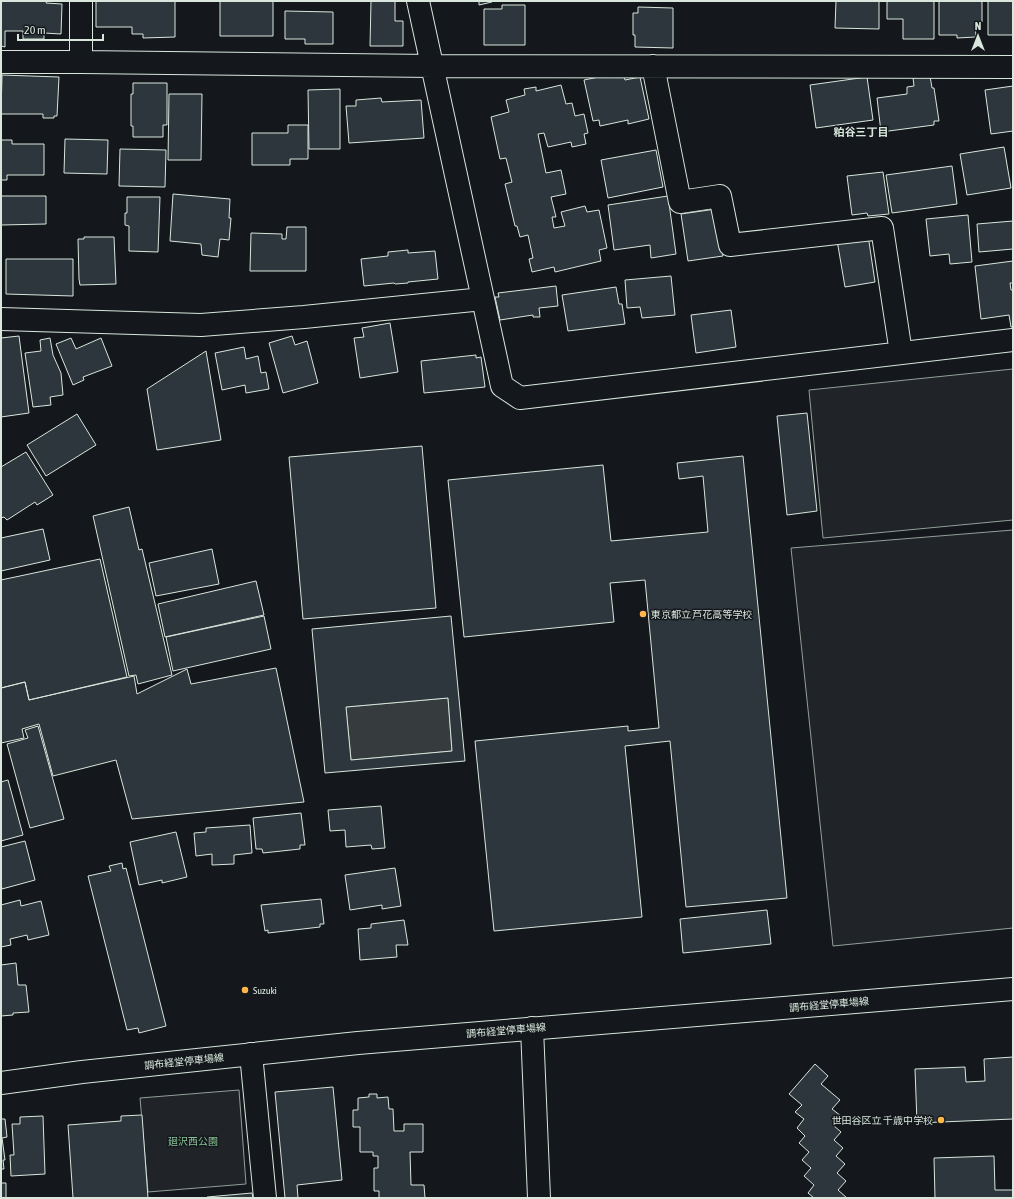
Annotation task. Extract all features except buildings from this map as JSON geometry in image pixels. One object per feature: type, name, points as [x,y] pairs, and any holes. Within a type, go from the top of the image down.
[{"type":"street","points":[[81,1],[81,62]]},
{"type":"street","points":[[418,1],[502,386],[520,398],[1013,340]]},
{"type":"street","points":[[1,62],[432,66],[1013,67]]},
{"type":"street","points":[[653,66],[680,202],[720,196],[730,245],[882,228],[901,353]]},
{"type":"street","points":[[1,319],[202,325],[483,299]]},
{"type":"street","name":"調布経堂停車場線","points":[[1,1083],[358,1043],[1013,989]]},
{"type":"street","points":[[532,1028],[539,1198]]},
{"type":"street","points":[[251,1054],[265,1198]]},
{"type":"green space","points":[[1013,369],[1013,520],[823,538],[809,390]]},
{"type":"green space","points":[[1013,530],[1013,928],[833,946],[791,548]]},
{"type":"green space","name":"廻沢西公園","points":[[239,1090],[246,1184],[148,1192],[140,1098]]},
{"type":"shaded area","points":[[448,698],[452,751],[351,760],[346,707]]},
{"type":"place","name":"東京都立 芦花高等学校","points":[[643,614]]},
{"type":"place","name":"Suzuki","points":[[245,990]]},
{"type":"place","name":"世田谷区立 千歳中学校","points":[[941,1120]]},
{"type":"district","name":"粕谷三丁目","points":[[861,132]]}]
